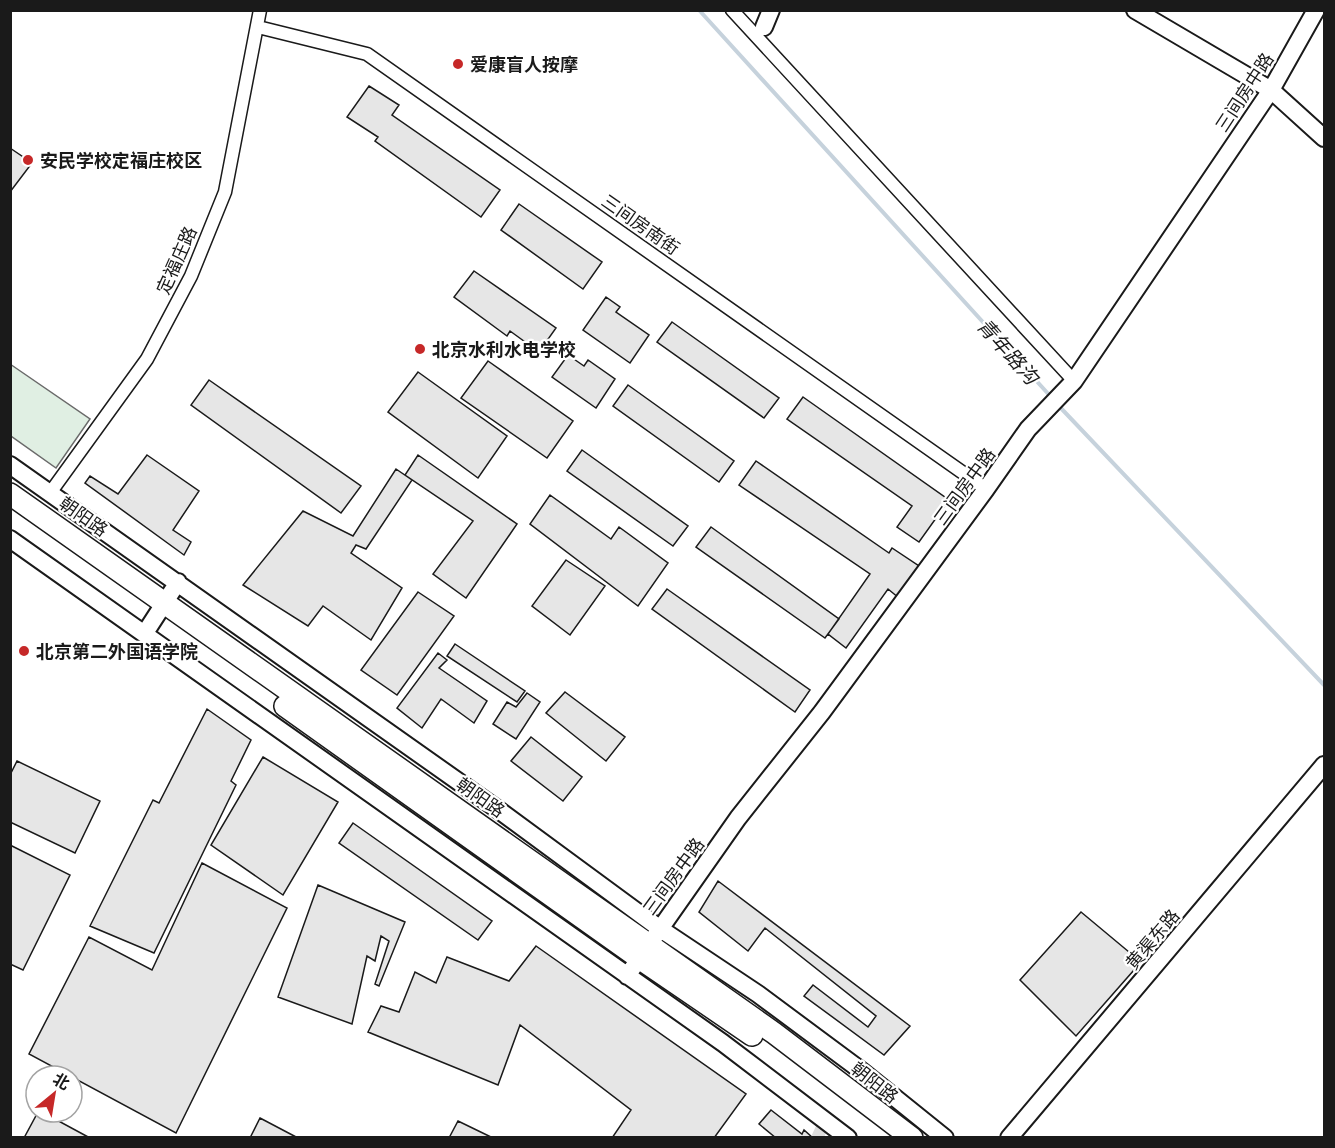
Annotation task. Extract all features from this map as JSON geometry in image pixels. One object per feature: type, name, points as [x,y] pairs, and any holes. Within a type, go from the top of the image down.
[{"type":"highway","name":"朝阳路","points":[[10,494],[161,609]]},
{"type":"highway","name":"朝阳路","points":[[10,511],[161,609],[649,943],[912,1137]]},
{"type":"highway","name":"朝阳路","points":[[649,943],[766,1044],[889,1137]]},
{"type":"street","name":"定福庄路","points":[[50,493],[147,359],[191,276],[225,192],[260,10]]},
{"type":"street","points":[[732,10],[1071,385]]},
{"type":"street","points":[[764,27],[771,10]]},
{"type":"street","points":[[1135,10],[1271,90],[1324,138]]},
{"type":"street","name":"三间房中路","points":[[627,976],[738,818],[822,712],[1036,418],[1071,385],[1271,90],[1316,10]]},
{"type":"street","name":"三间房南街","points":[[258,27],[367,54],[986,489]]},
{"type":"street","name":"朝阳路","points":[[10,465],[500,811],[649,943],[758,994],[863,1072],[945,1137]]},
{"type":"street","points":[[10,539],[723,1044],[848,1137]]},
{"type":"street","points":[[145,633],[178,582]]},
{"type":"street","name":"黄渠东路","points":[[1009,1137],[1324,765]]},
{"type":"green space","points":[[10,364],[90,419],[56,468],[11,436]]},
{"type":"building","points":[[369,86],[399,105],[392,115],[500,190],[481,217],[375,141],[378,137],[347,117]]},
{"type":"building","points":[[10,148],[32,163],[10,192]]},
{"type":"building","points":[[519,204],[602,262],[583,289],[501,230]]},
{"type":"building","points":[[474,271],[556,328],[539,352],[510,331],[507,336],[454,297]]},
{"type":"building","points":[[606,297],[620,307],[616,312],[649,335],[630,363],[583,330]]},
{"type":"building","points":[[672,322],[779,398],[764,418],[657,342]]},
{"type":"building","points":[[568,355],[584,366],[588,360],[615,379],[596,408],[552,377]]},
{"type":"building","points":[[488,361],[573,421],[547,458],[461,398]]},
{"type":"building","points":[[418,372],[507,436],[478,478],[388,412]]},
{"type":"building","points":[[209,380],[361,486],[341,513],[191,405]]},
{"type":"building","points":[[628,385],[734,461],[719,482],[613,406]]},
{"type":"building","points":[[803,397],[949,500],[919,542],[897,527],[912,506],[787,419]]},
{"type":"building","points":[[582,450],[688,526],[673,546],[567,471]]},
{"type":"building","points":[[147,455],[199,491],[173,530],[191,542],[184,555],[85,483],[90,476],[118,494]]},
{"type":"building","points":[[418,455],[517,524],[466,598],[433,574],[473,521],[405,475]]},
{"type":"building","points":[[756,461],[889,553],[892,548],[922,568],[899,598],[888,589],[846,648],[828,634],[870,574],[739,485]]},
{"type":"building","points":[[396,469],[412,480],[366,549],[356,545],[351,553],[402,588],[371,640],[323,606],[308,626],[243,585],[303,511],[353,536]]},
{"type":"building","points":[[550,495],[611,539],[619,527],[668,563],[638,606],[530,524]]},
{"type":"building","points":[[711,527],[839,619],[825,638],[696,547]]},
{"type":"building","points":[[566,560],[605,586],[570,635],[532,606]]},
{"type":"building","points":[[667,589],[810,690],[795,712],[652,609]]},
{"type":"building","points":[[418,592],[454,616],[397,695],[361,670]]},
{"type":"building","points":[[455,644],[525,691],[517,702],[447,656]]},
{"type":"building","points":[[438,653],[447,660],[439,668],[487,701],[474,723],[441,699],[422,728],[397,708]]},
{"type":"building","points":[[565,692],[625,737],[606,761],[546,713]]},
{"type":"building","points":[[527,693],[540,702],[516,739],[493,724],[507,702],[516,707]]},
{"type":"building","points":[[207,709],[251,740],[231,781],[236,785],[154,953],[90,926],[153,800],[159,803]]},
{"type":"building","points":[[531,737],[582,777],[563,801],[511,761]]},
{"type":"building","points":[[263,757],[338,802],[283,895],[211,845]]},
{"type":"building","points":[[17,761],[100,801],[75,853],[10,822],[10,775]]},
{"type":"building","points":[[353,823],[492,921],[478,940],[339,843]]},
{"type":"building","points":[[10,845],[70,875],[23,970],[10,964]]},
{"type":"building","points":[[202,863],[287,908],[176,1133],[84,1084],[84,1064],[48,1064],[29,1054],[89,937],[152,970]]},
{"type":"building","points":[[718,881],[910,1026],[884,1055],[804,996],[813,985],[868,1027],[876,1016],[765,928],[748,951],[699,912]]},
{"type":"building","points":[[318,885],[405,922],[379,986],[375,984],[389,941],[381,936],[375,961],[367,956],[352,1024],[278,997]]},
{"type":"building","points":[[1081,912],[1141,962],[1076,1036],[1020,980]]},
{"type":"building","points":[[536,946],[746,1094],[714,1138],[612,1138],[631,1110],[520,1025],[498,1085],[368,1032],[381,1006],[399,1012],[415,972],[436,983],[447,957],[509,981]]},
{"type":"building","points":[[771,1110],[802,1134],[804,1130],[813,1138],[776,1138],[759,1124]]},
{"type":"building","points":[[260,1118],[298,1138],[250,1138]]},
{"type":"building","points":[[458,1121],[493,1138],[449,1138]]},
{"type":"building","points":[[32,1124],[64,1124],[90,1138],[24,1138]]},
{"type":"waterway","name":"青年路沟","points":[[699,10],[1052,398]]},
{"type":"waterway","name":"青年路沟","points":[[1057,404],[1324,685]]},
{"type":"tunnel","points":[[817,1138],[826,1119]]},
{"type":"place","name":"爱康盲人按摩","points":[[458,64]]},
{"type":"place","name":"安民学校定福庄校区","points":[[28,160]]},
{"type":"place","name":"北京水利水电学校","points":[[420,349]]},
{"type":"place","name":"北京第二外国语学院","points":[[24,651]]}]
